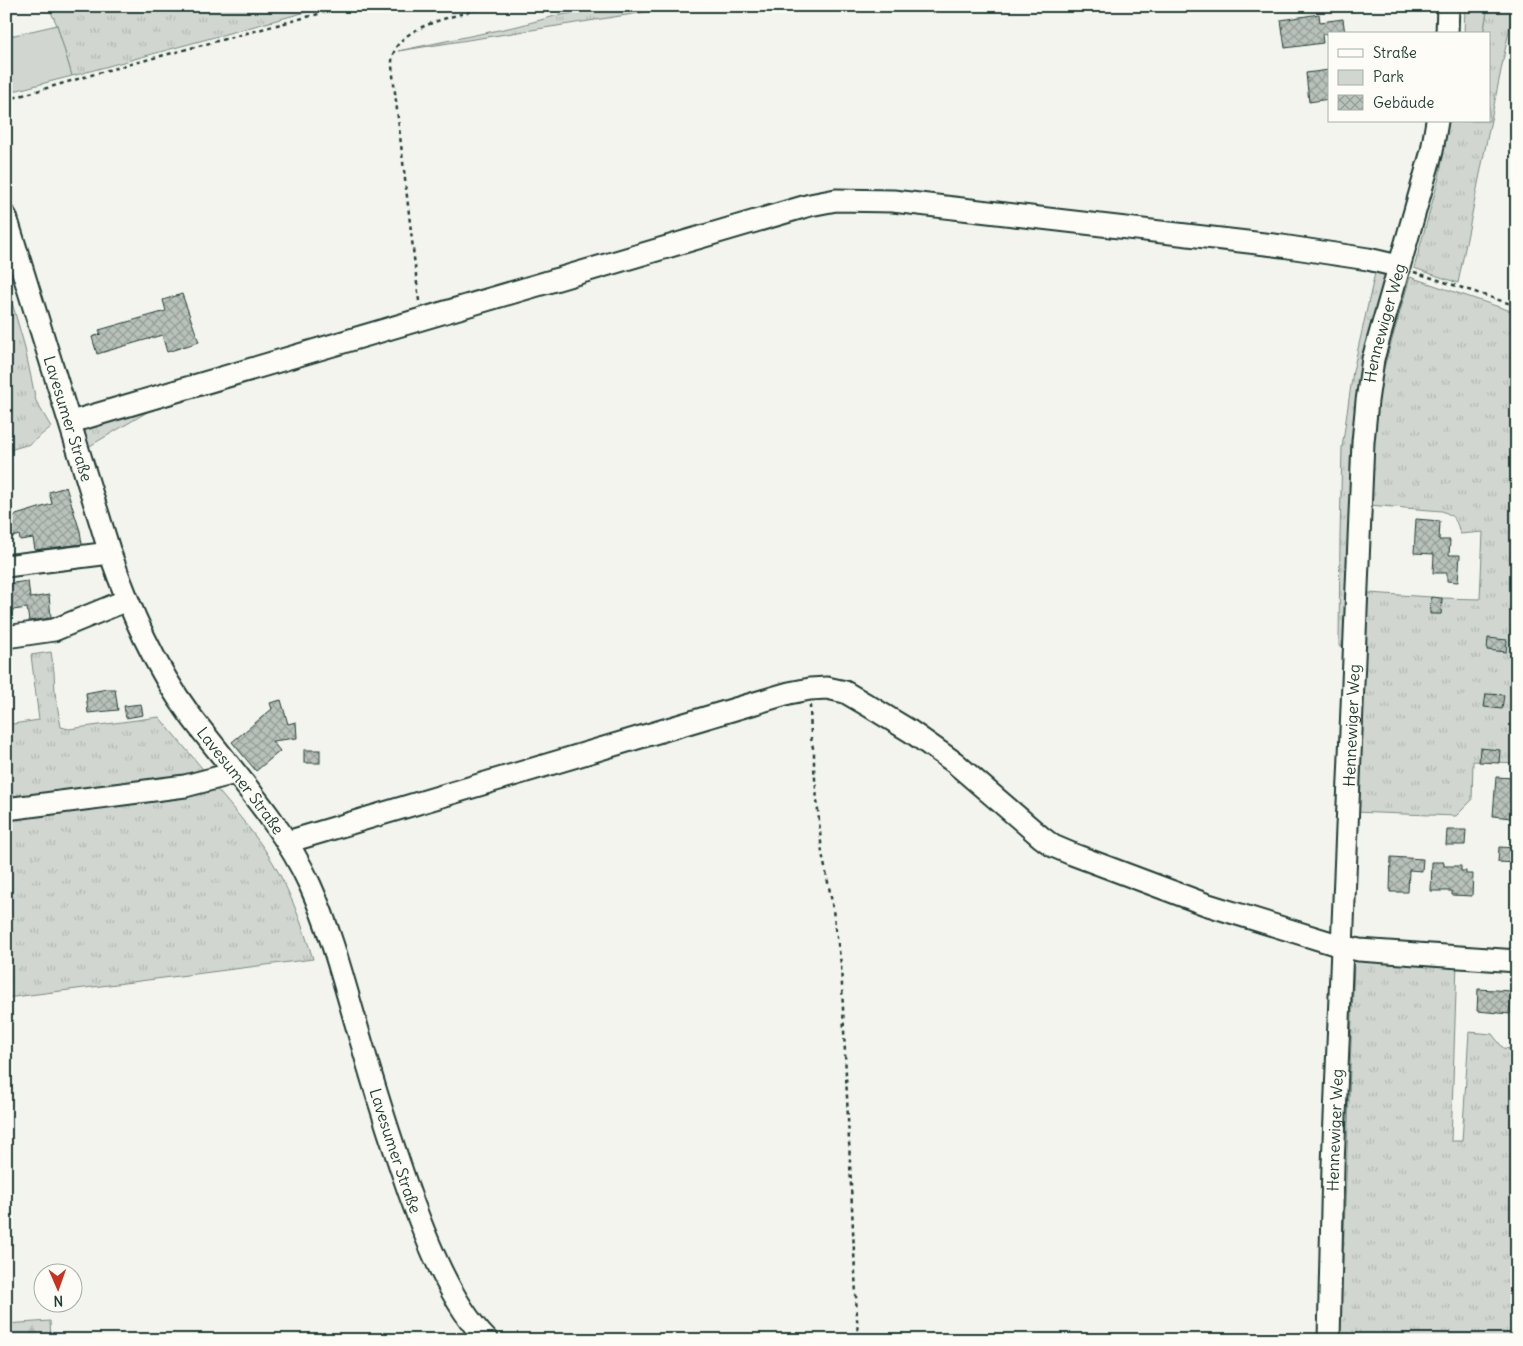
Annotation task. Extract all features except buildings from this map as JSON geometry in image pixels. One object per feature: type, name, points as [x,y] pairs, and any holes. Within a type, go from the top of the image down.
[{"type":"street","points":[[1447,32],[1448,6]]},
{"type":"street","name":"Hennewiger Weg","points":[[1329,1340],[1341,946],[1363,442],[1373,359],[1432,151],[1437,122]]},
{"type":"street","points":[[70,422],[810,205],[836,200],[903,202],[1253,242],[1368,259],[1398,266]]},
{"type":"street","name":"Lavesumer Straße","points":[[6,217],[110,553],[127,600],[149,647],[188,712],[264,809],[287,842],[309,882],[333,944],[394,1148],[425,1235],[446,1280],[487,1340]]},
{"type":"street","points":[[6,566],[110,553]]},
{"type":"street","points":[[6,637],[54,630],[127,600]]},
{"type":"street","points":[[287,842],[810,688],[827,688],[845,692],[910,731],[954,762],[1029,827],[1059,848],[1124,874],[1205,904],[1359,950],[1517,961]]},
{"type":"street","points":[[6,809],[185,786],[235,773]]},
{"type":"path","points":[[6,100],[105,71],[348,6]]},
{"type":"path","points":[[413,322],[417,312],[419,297],[393,75],[392,61],[394,50],[399,42],[413,30],[490,6]]},
{"type":"path","points":[[1398,266],[1517,306]]},
{"type":"path","points":[[810,688],[811,738],[814,753],[822,853],[841,964],[858,1340]]},
{"type":"green space","points":[[48,6],[328,6],[72,76],[57,25]]},
{"type":"green space","points":[[615,6],[684,6],[398,51],[518,26],[555,16]]},
{"type":"green space","points":[[1465,6],[1488,6],[1483,32],[1464,32]]},
{"type":"green space","points":[[1488,6],[1514,6],[1458,283],[1414,268],[1439,178],[1449,122],[1490,122],[1490,32],[1483,32]]},
{"type":"green space","points":[[57,25],[72,76],[6,93],[6,37]]},
{"type":"green space","points":[[1324,260],[1385,272],[1344,646],[1339,646],[1342,448],[1353,371],[1375,273]]},
{"type":"green space","points":[[1410,277],[1517,313],[1517,620],[1511,635],[1517,635],[1517,763],[1473,761],[1472,800],[1456,816],[1353,812],[1364,600],[1369,593],[1431,597],[1430,613],[1441,614],[1442,598],[1480,599],[1483,532],[1460,534],[1455,520],[1442,511],[1368,505],[1373,427],[1383,371]]},
{"type":"green space","points":[[6,282],[24,344],[36,401],[51,427],[30,444],[6,451]]},
{"type":"green space","points":[[159,405],[88,447],[84,428]]},
{"type":"green space","points":[[51,652],[61,727],[69,729],[159,717],[207,774],[6,802],[6,725],[39,720],[31,655]]},
{"type":"green space","points":[[215,787],[265,850],[281,876],[304,931],[313,959],[6,998],[6,814]]},
{"type":"green space","points":[[1359,957],[1457,962],[1451,1141],[1462,1141],[1469,1032],[1492,1034],[1503,1048],[1517,1050],[1517,1340],[1340,1340],[1354,962]]},
{"type":"green space","points":[[50,1321],[51,1340],[6,1340],[6,1324]]}]
